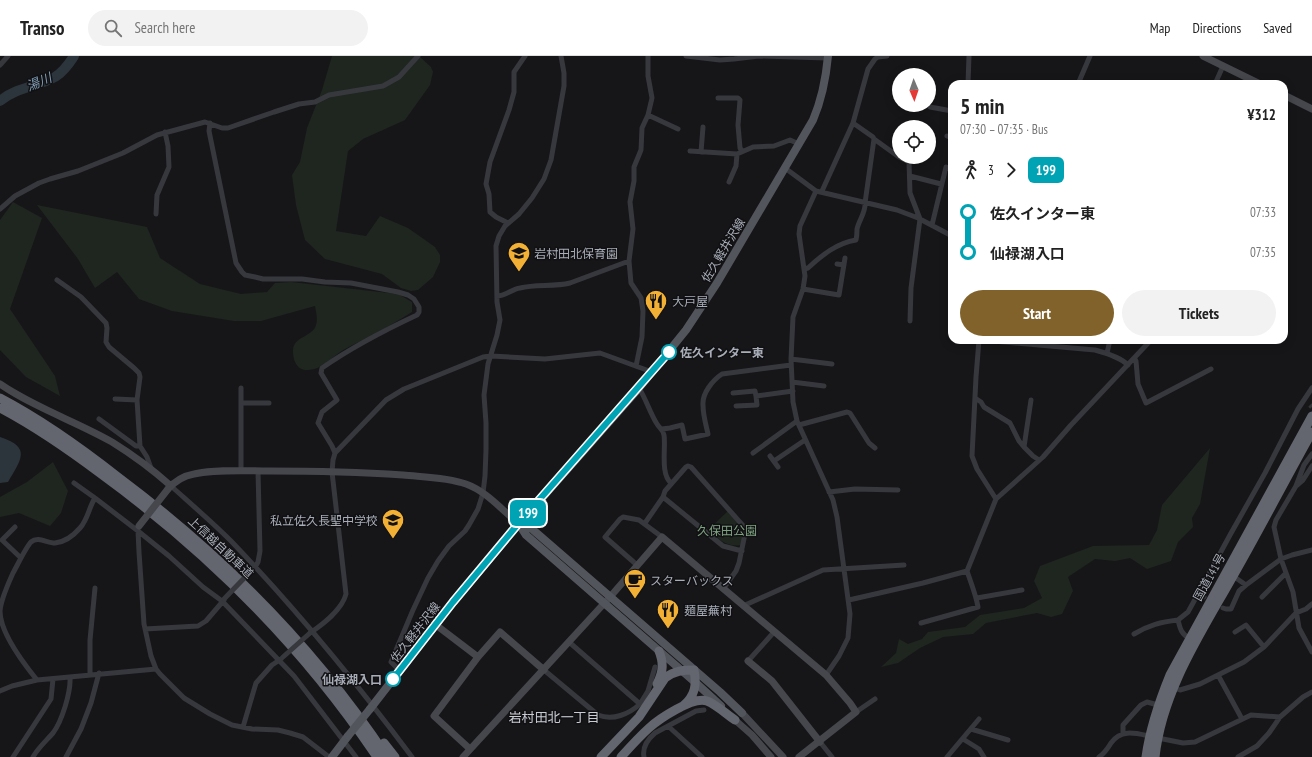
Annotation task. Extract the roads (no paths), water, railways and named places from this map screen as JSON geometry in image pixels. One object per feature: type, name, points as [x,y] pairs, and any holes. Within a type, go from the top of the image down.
[{"type":"highway","name":"上信越自動車道","points":[[0,398],[77,446],[145,496],[238,577],[306,651],[339,691],[387,757]]},
{"type":"highway","name":"上信越自動車道","points":[[0,408],[39,431],[78,457],[139,502],[203,556],[232,584],[300,658],[337,703],[377,757]]},
{"type":"highway","name":"国道141号","points":[[1155,757],[1154,737],[1158,705],[1170,675],[1312,416]]},
{"type":"highway","name":"国道141号","points":[[1146,757],[1174,688],[1215,607],[1300,462],[1312,432]]},
{"type":"highway","points":[[649,704],[663,669],[659,651]]},
{"type":"highway","points":[[601,757],[640,718],[665,678],[671,674],[681,671],[694,670],[696,683],[692,698],[683,706],[650,727],[621,757]]},
{"type":"highway","points":[[339,691],[378,734],[395,757]]},
{"type":"highway","points":[[683,706],[695,702],[706,701],[735,720]]},
{"type":"main road","name":"佐久軽井沢線","points":[[331,757],[453,602],[518,524],[639,388],[705,304],[813,120],[821,100],[826,78],[828,57]]},
{"type":"main road","points":[[518,524],[532,530],[720,692],[742,713]]},
{"type":"main road","points":[[518,524],[526,536],[696,683],[735,720]]},
{"type":"street","points":[[0,65],[8,56]]},
{"type":"street","points":[[0,209],[9,200],[39,183],[78,171],[123,153],[165,132],[205,122],[222,128],[228,128],[299,104],[315,102],[330,95],[383,86],[399,77],[418,56]]},
{"type":"street","points":[[508,223],[490,212],[489,194],[486,184],[490,162],[514,92],[514,72],[525,56]]},
{"type":"street","points":[[400,671],[391,662],[413,610],[438,561],[449,546],[465,531],[474,517],[483,493],[486,476],[486,423],[484,395],[488,364],[500,320],[497,296],[496,246],[499,236],[508,223],[519,214],[532,198],[544,179],[551,160],[564,86],[564,73],[561,56]]},
{"type":"street","points":[[636,366],[642,337],[642,311],[641,298],[631,284],[629,261],[633,229],[630,202],[634,181],[634,167],[641,150],[642,128],[648,115],[652,98],[648,76],[648,56]]},
{"type":"street","points":[[686,56],[720,60],[759,56],[800,58],[828,57]]},
{"type":"street","points":[[826,675],[839,656],[848,638],[850,623],[849,600],[837,517],[833,500],[805,440],[794,410],[791,362],[793,317],[802,289],[804,276],[799,234],[800,226],[853,123],[868,69],[878,56],[887,56]]},
{"type":"street","points":[[968,80],[969,56]]},
{"type":"street","points":[[1080,80],[1090,56]]},
{"type":"street","points":[[1203,56],[1252,80]]},
{"type":"street","points":[[1217,80],[1223,66]]},
{"type":"street","points":[[1288,97],[1312,109]]},
{"type":"street","points":[[718,98],[738,98],[740,100],[738,125],[740,153],[729,182]]},
{"type":"street","points":[[936,108],[948,110]]},
{"type":"street","points":[[648,115],[678,129]]},
{"type":"street","points":[[210,123],[209,131],[236,263],[245,275],[263,279],[302,279],[351,283],[384,289],[414,298],[419,307],[419,312],[417,315],[349,350],[322,368],[321,373],[337,400],[322,412],[318,423],[335,453]]},
{"type":"street","points":[[853,123],[892,152]]},
{"type":"street","points":[[669,132],[671,126]]},
{"type":"street","points":[[701,152],[703,127]]},
{"type":"street","points":[[156,214],[157,195],[169,167],[168,146],[165,132]]},
{"type":"street","points":[[804,269],[808,268],[833,248],[844,242],[856,240],[857,229],[865,207],[874,139]]},
{"type":"street","points":[[690,151],[740,153],[753,147],[774,146],[790,140],[799,144]]},
{"type":"street","points":[[909,164],[910,193],[920,220],[911,288],[910,321]]},
{"type":"street","points":[[932,225],[941,184],[946,167],[948,168]]},
{"type":"street","points":[[785,168],[819,191],[897,210],[932,225],[948,234]]},
{"type":"street","points":[[910,176],[941,184]]},
{"type":"street","points":[[802,289],[839,295],[845,258]]},
{"type":"street","points":[[497,296],[503,296],[521,287],[561,285],[570,283],[629,261]]},
{"type":"street","points":[[837,264],[844,265]]},
{"type":"street","points":[[57,280],[81,297],[106,324],[106,342],[109,347],[139,373],[140,377],[137,400],[140,446],[147,457],[151,468]]},
{"type":"street","points":[[980,344],[972,448],[973,461],[996,499]]},
{"type":"street","points":[[1028,344],[1076,348],[1107,353],[1124,361],[1128,365]]},
{"type":"street","points":[[1107,353],[1109,344]]},
{"type":"street","points":[[921,623],[978,607],[977,598],[973,591],[967,571],[996,499],[1040,460],[1147,344]]},
{"type":"street","points":[[243,727],[256,683],[272,665],[281,659],[336,611],[344,600],[346,594],[332,472],[332,460],[335,453],[386,400],[404,388],[483,357],[491,356],[545,359],[600,354],[652,372]]},
{"type":"street","points":[[1134,359],[1136,361],[1138,384],[1146,402],[1211,369]]},
{"type":"street","points":[[662,429],[682,425],[685,439],[708,434],[703,400],[712,382],[722,374],[791,362],[832,364]]},
{"type":"street","points":[[792,382],[824,386]]},
{"type":"street","points":[[0,384],[29,401],[112,442],[151,468],[169,488],[230,540],[311,632],[412,757]]},
{"type":"street","points":[[241,388],[241,471]]},
{"type":"street","points":[[639,388],[656,422],[662,429],[667,479],[671,483]]},
{"type":"street","points":[[1134,634],[1146,627],[1158,623],[1178,620],[1188,612],[1265,473],[1298,409],[1312,388]]},
{"type":"street","points":[[733,393],[755,391],[757,405],[736,406]]},
{"type":"street","points":[[756,396],[793,391]]},
{"type":"street","points":[[115,398],[137,400]]},
{"type":"street","points":[[975,398],[981,402],[984,407],[1010,423],[1019,441],[1033,456],[1040,460]]},
{"type":"street","points":[[1024,447],[1031,400]]},
{"type":"street","points":[[1303,402],[1310,405]]},
{"type":"street","points":[[241,403],[269,403]]},
{"type":"street","points":[[753,453],[798,423],[847,412],[850,413],[869,443],[875,448]]},
{"type":"street","points":[[99,419],[136,446],[140,446]]},
{"type":"street","points":[[774,461],[805,440]]},
{"type":"street","points":[[1296,486],[1300,462],[1312,454]]},
{"type":"street","points":[[770,456],[778,467]]},
{"type":"street","points":[[1312,466],[1303,480],[1296,486],[1274,524],[1281,559],[1293,592],[1299,628],[1312,652]]},
{"type":"street","points":[[645,523],[663,497],[664,491],[686,467],[691,467],[744,526],[746,534],[736,571],[723,589]]},
{"type":"street","points":[[331,757],[303,738],[290,733],[278,730],[252,729],[232,725],[184,698],[156,669],[151,656],[145,629],[142,603],[139,528],[169,488],[179,480],[192,474],[241,471],[383,474],[452,480],[466,484],[483,493],[518,524]]},
{"type":"street","points":[[145,629],[198,626],[206,621],[223,600],[254,568],[260,557],[258,471]]},
{"type":"street","points":[[74,483],[139,528],[203,587],[223,600],[281,659],[346,739],[356,757]]},
{"type":"street","points":[[829,492],[855,489],[898,490]]},
{"type":"street","points":[[663,497],[723,546],[742,551]]},
{"type":"street","points":[[37,680],[9,641],[0,611],[8,586],[21,558],[32,541],[40,539],[50,543],[65,541],[76,532],[85,521],[95,498]]},
{"type":"street","points":[[637,565],[606,537],[623,517],[640,520],[662,537],[826,675],[856,712]]},
{"type":"street","points":[[15,526],[2,540],[21,558]]},
{"type":"street","points":[[463,757],[604,604],[662,537]]},
{"type":"street","points":[[1223,608],[1231,609],[1239,591],[1281,559],[1292,554],[1312,550]]},
{"type":"street","points":[[743,606],[823,570],[904,565]]},
{"type":"street","points":[[849,600],[967,571]]},
{"type":"street","points":[[1262,597],[1286,573]]},
{"type":"street","points":[[1233,576],[1246,585]]},
{"type":"street","points":[[90,674],[90,640],[95,588]]},
{"type":"street","points":[[977,598],[1022,590]]},
{"type":"street","points":[[1198,594],[1204,597]]},
{"type":"street","points":[[1174,688],[1180,690],[1185,689],[1244,662],[1264,647],[1296,614],[1312,604]]},
{"type":"street","points":[[1178,620],[1180,629],[1184,635],[1189,638]]},
{"type":"street","points":[[436,625],[478,657]]},
{"type":"street","points":[[1236,632],[1246,625],[1264,647]]},
{"type":"street","points":[[470,749],[434,716],[478,657],[500,632],[598,716],[602,717],[616,717],[640,704],[648,691],[655,668]]},
{"type":"street","points":[[774,632],[748,661],[772,681],[832,757]]},
{"type":"street","points":[[569,642],[640,704]]},
{"type":"street","points":[[0,691],[12,686],[37,680],[99,673],[156,669]]},
{"type":"street","points":[[66,757],[82,729],[99,673]]},
{"type":"street","points":[[1218,675],[1242,719]]},
{"type":"street","points":[[33,757],[53,733],[60,721],[70,677]]},
{"type":"street","points":[[13,757],[51,699],[53,679]]},
{"type":"street","points":[[1238,757],[1257,746],[1269,733],[1280,717],[1303,697],[1312,692]]},
{"type":"street","points":[[799,757],[874,699]]},
{"type":"street","points":[[1123,734],[1123,725],[1141,705],[1146,702],[1158,705]]},
{"type":"street","points":[[644,757],[644,748],[650,737],[696,711],[704,710]]},
{"type":"street","points":[[742,713],[783,757]]},
{"type":"street","points":[[1099,757],[1106,752],[1112,741],[1123,734],[1132,732],[1183,743],[1196,742],[1255,714],[1280,717]]},
{"type":"street","points":[[947,757],[979,719]]},
{"type":"street","points":[[735,720],[752,735],[771,757]]},
{"type":"street","points":[[668,726],[702,757]]},
{"type":"street","points":[[971,729],[1005,740],[1001,745]]},
{"type":"street","points":[[963,739],[979,749],[984,757]]},
{"type":"waterway","name":"湯川","points":[[0,101],[13,93],[55,77],[66,68],[74,56]]},
{"type":"place","name":"岩村田北保育園","points":[[519,272]]},
{"type":"place","name":"大戸屋","points":[[656,320]]},
{"type":"place","name":"佐久インター東","points":[[669,352]]},
{"type":"place","name":"私立佐久長聖中学校","points":[[393,540]]},
{"type":"place","name":"スターバックス","points":[[635,600]]},
{"type":"place","name":"麺屋蕪村","points":[[668,630]]},
{"type":"place","name":"仙禄湖入口","points":[[393,679]]},
{"type":"district","name":"岩村田北一丁目","points":[[554,717]]},
{"type":"park label","name":"久保田公園","points":[[727,530]]}]
